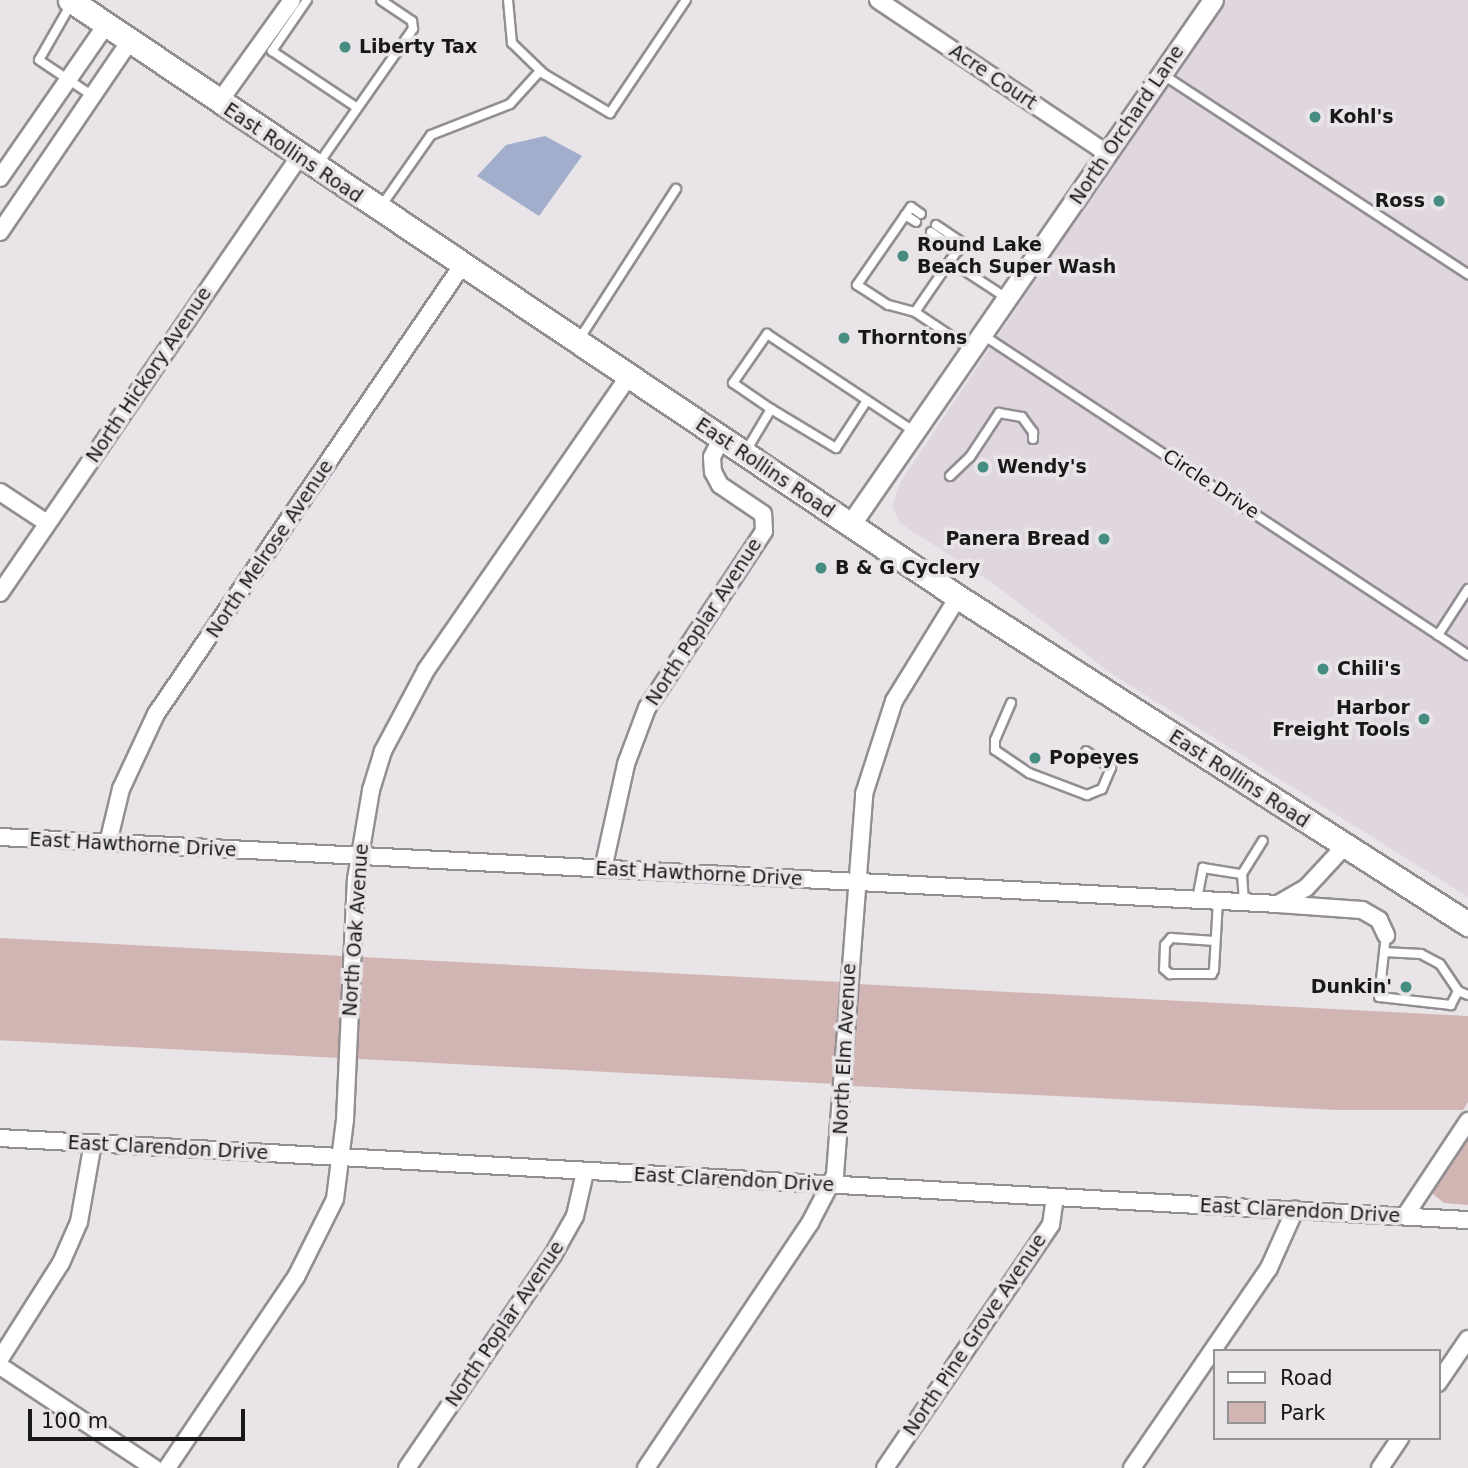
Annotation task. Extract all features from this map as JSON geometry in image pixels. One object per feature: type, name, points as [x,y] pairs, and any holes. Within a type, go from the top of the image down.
[{"type":"main road","name":"East Rollins Road","points":[[71,1],[461,267],[958,597],[1344,847],[1468,924]]},
{"type":"street","points":[[219,102],[292,0]]},
{"type":"street","name":"Acre Court","points":[[878,0],[1108,154]]},
{"type":"street","name":"North Orchard Lane","points":[[850,525],[1213,0]]},
{"type":"street","points":[[0,178],[106,25]]},
{"type":"street","points":[[0,232],[130,41]]},
{"type":"street","name":"North Hickory Avenue","points":[[0,593],[47,523],[307,163]]},
{"type":"street","name":"North Melrose Avenue","points":[[108,843],[121,789],[156,714],[461,267]]},
{"type":"street","name":"North Oak Avenue","points":[[167,1468],[321,1233],[335,1199],[342,1158],[359,858],[371,790],[401,710],[628,377]]},
{"type":"street","name":"North Poplar Avenue","points":[[603,869],[626,764],[648,708],[764,531],[763,514],[720,485],[713,472],[712,457],[721,439]]},
{"type":"street","points":[[0,492],[47,523]]},
{"type":"street","name":"North Elm Avenue","points":[[646,1468],[810,1223],[829,1186],[839,1150],[855,881],[864,794],[876,748],[894,701],[958,597]]},
{"type":"street","name":"East Hawthorne Drive","points":[[0,837],[359,858],[1218,900],[1362,910],[1379,920],[1385,944]]},
{"type":"street","points":[[1278,904],[1307,888],[1344,847]]},
{"type":"street","points":[[1405,1216],[1468,1121]]},
{"type":"street","name":"East Clarendon Drive","points":[[0,1138],[1468,1220]]},
{"type":"street","points":[[0,1359],[61,1263],[79,1222],[93,1143]]},
{"type":"street","name":"North Poplar Avenue","points":[[407,1468],[553,1255],[575,1216],[585,1172]]},
{"type":"street","name":"North Pine Grove Avenue","points":[[885,1468],[1051,1225],[1055,1198]]},
{"type":"street","points":[[1214,1349],[1269,1268],[1295,1210]]},
{"type":"street","points":[[1440,1380],[1468,1339]]},
{"type":"street","points":[[1132,1468],[1212,1351]]},
{"type":"street","points":[[0,1366],[154,1468]]},
{"type":"street","points":[[1380,1468],[1399,1440]]},
{"type":"lane","points":[[307,0],[272,51],[356,107]]},
{"type":"lane","points":[[307,163],[356,107],[362,105],[413,29],[412,21],[381,0]]},
{"type":"lane","points":[[508,0],[512,43],[544,74]]},
{"type":"lane","points":[[378,211],[431,135],[510,104],[540,71],[610,113],[686,0]]},
{"type":"lane","points":[[71,1],[39,60],[93,96]]},
{"type":"lane","points":[[1162,74],[1468,274]]},
{"type":"lane","points":[[576,343],[676,189]]},
{"type":"lane","points":[[916,222],[905,215],[912,207],[921,214]]},
{"type":"lane","name":"Circle Drive","points":[[905,215],[858,285],[888,305],[915,312],[977,342],[1468,655]]},
{"type":"lane","points":[[915,312],[963,243],[933,228]]},
{"type":"lane","points":[[950,261],[1008,298]]},
{"type":"lane","points":[[866,402],[836,448],[733,383],[766,334],[915,432]]},
{"type":"lane","points":[[744,454],[771,409]]},
{"type":"lane","points":[[950,476],[970,457],[999,413],[1022,417],[1034,432],[1033,439]]},
{"type":"lane","points":[[1438,635],[1468,589]]},
{"type":"lane","points":[[1012,703],[995,740],[995,750],[1029,773],[1087,795],[1102,789],[1111,768],[1086,751]]},
{"type":"lane","points":[[1244,902],[1242,874],[1263,841]]},
{"type":"lane","points":[[1197,899],[1203,869],[1242,874]]},
{"type":"lane","points":[[1215,941],[1171,938],[1165,945],[1164,969],[1170,974],[1209,977],[1215,941],[1218,900]]},
{"type":"lane","points":[[1458,991],[1451,1005],[1379,997],[1385,944],[1421,954],[1440,964],[1458,991],[1468,995]]},
{"type":"shaded area","points":[[1223,0],[1468,0],[1468,897],[1112,674],[995,585],[900,523],[892,506],[901,481]]},
{"type":"green space","points":[[0,938],[345,956],[339,1058],[0,1040]]},
{"type":"green space","points":[[362,957],[841,982],[836,1084],[357,1059]]},
{"type":"green space","points":[[857,984],[1468,1016],[1468,1102],[1463,1110],[1337,1110],[852,1086]]},
{"type":"green space","points":[[1468,1134],[1468,1205],[1444,1203],[1433,1194],[1435,1184]]},
{"type":"water","points":[[545,136],[582,156],[539,216],[477,176],[506,145]]},
{"type":"place","name":"Liberty Tax","points":[[345,47]]},
{"type":"place","name":"Kohl's","points":[[1315,117]]},
{"type":"place","name":"Ross","points":[[1439,201]]},
{"type":"place","name":"Round Lake Beach Super Wash","points":[[903,256]]},
{"type":"place","name":"Thorntons","points":[[844,338]]},
{"type":"place","name":"Wendy's","points":[[983,467]]},
{"type":"place","name":"Panera Bread","points":[[1104,539]]},
{"type":"place","name":"B & G Cyclery","points":[[821,568]]},
{"type":"place","name":"Chili's","points":[[1323,669]]},
{"type":"place","name":"Harbor Freight Tools","points":[[1424,719]]},
{"type":"place","name":"Popeyes","points":[[1035,758]]},
{"type":"place","name":"Dunkin'","points":[[1406,987]]}]
